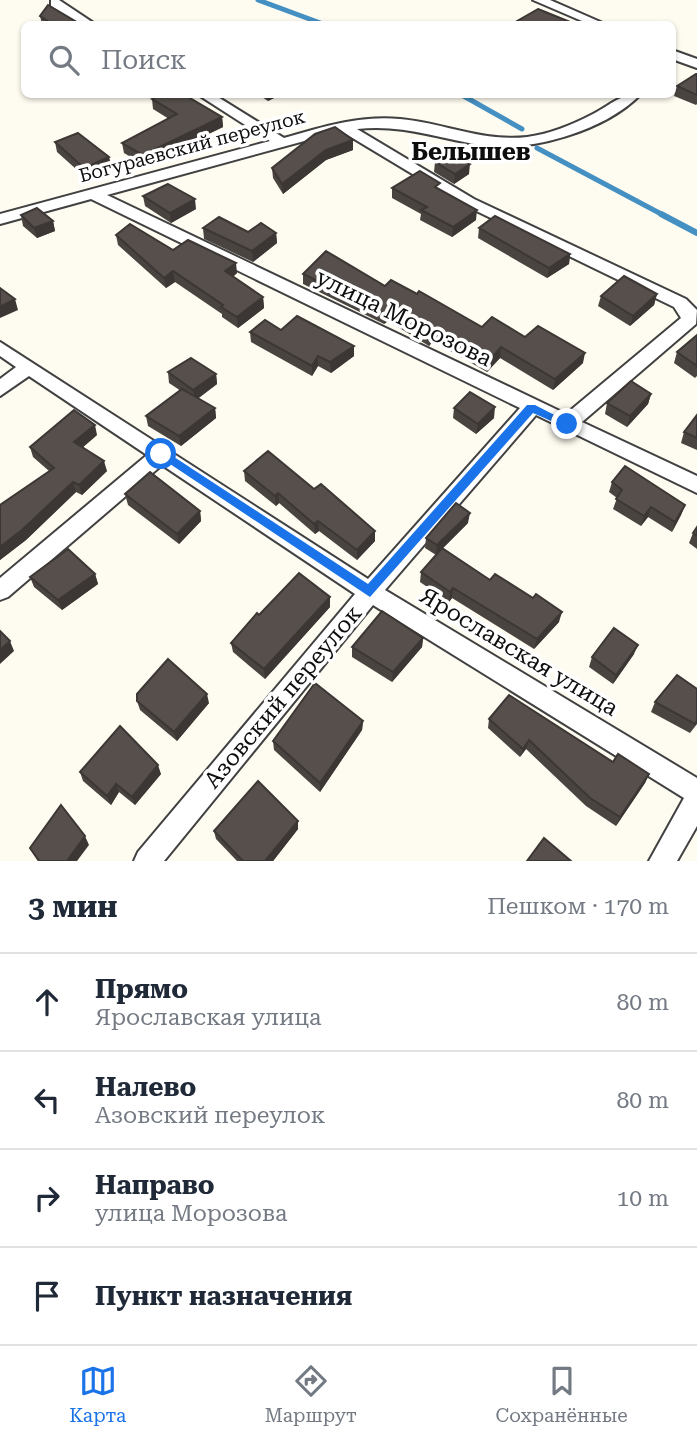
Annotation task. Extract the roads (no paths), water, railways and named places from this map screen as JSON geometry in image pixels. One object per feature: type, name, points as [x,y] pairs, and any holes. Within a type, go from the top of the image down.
[{"type":"street","points":[[539,0],[592,21]]},
{"type":"street","points":[[55,3],[84,21]]},
{"type":"street","points":[[210,98],[281,142]]},
{"type":"street","name":"Богураевский переулок","points":[[7,216],[343,126],[376,122],[403,123],[488,142],[520,142],[583,126],[628,98]]},
{"type":"street","points":[[343,126],[469,202],[680,303],[688,310],[690,320],[567,424]]},
{"type":"street","name":"улица Морозова","points":[[91,193],[531,408],[697,485]]},
{"type":"street","points":[[0,204],[7,216]]},
{"type":"street","name":"Ярославская улица","points":[[0,348],[370,592],[697,792]]},
{"type":"street","points":[[0,389],[29,367]]},
{"type":"street","name":"Азовский переулок","points":[[147,861],[370,592],[531,408]]},
{"type":"street","points":[[0,591],[161,454]]},
{"type":"street","points":[[662,861],[697,800]]},
{"type":"waterway","points":[[258,0],[315,21]]},
{"type":"waterway","points":[[467,98],[522,129]]},
{"type":"waterway","points":[[537,148],[665,216]]},
{"type":"waterway","points":[[661,214],[697,233]]},
{"type":"district","name":"Белышев","points":[[471,152]]}]
